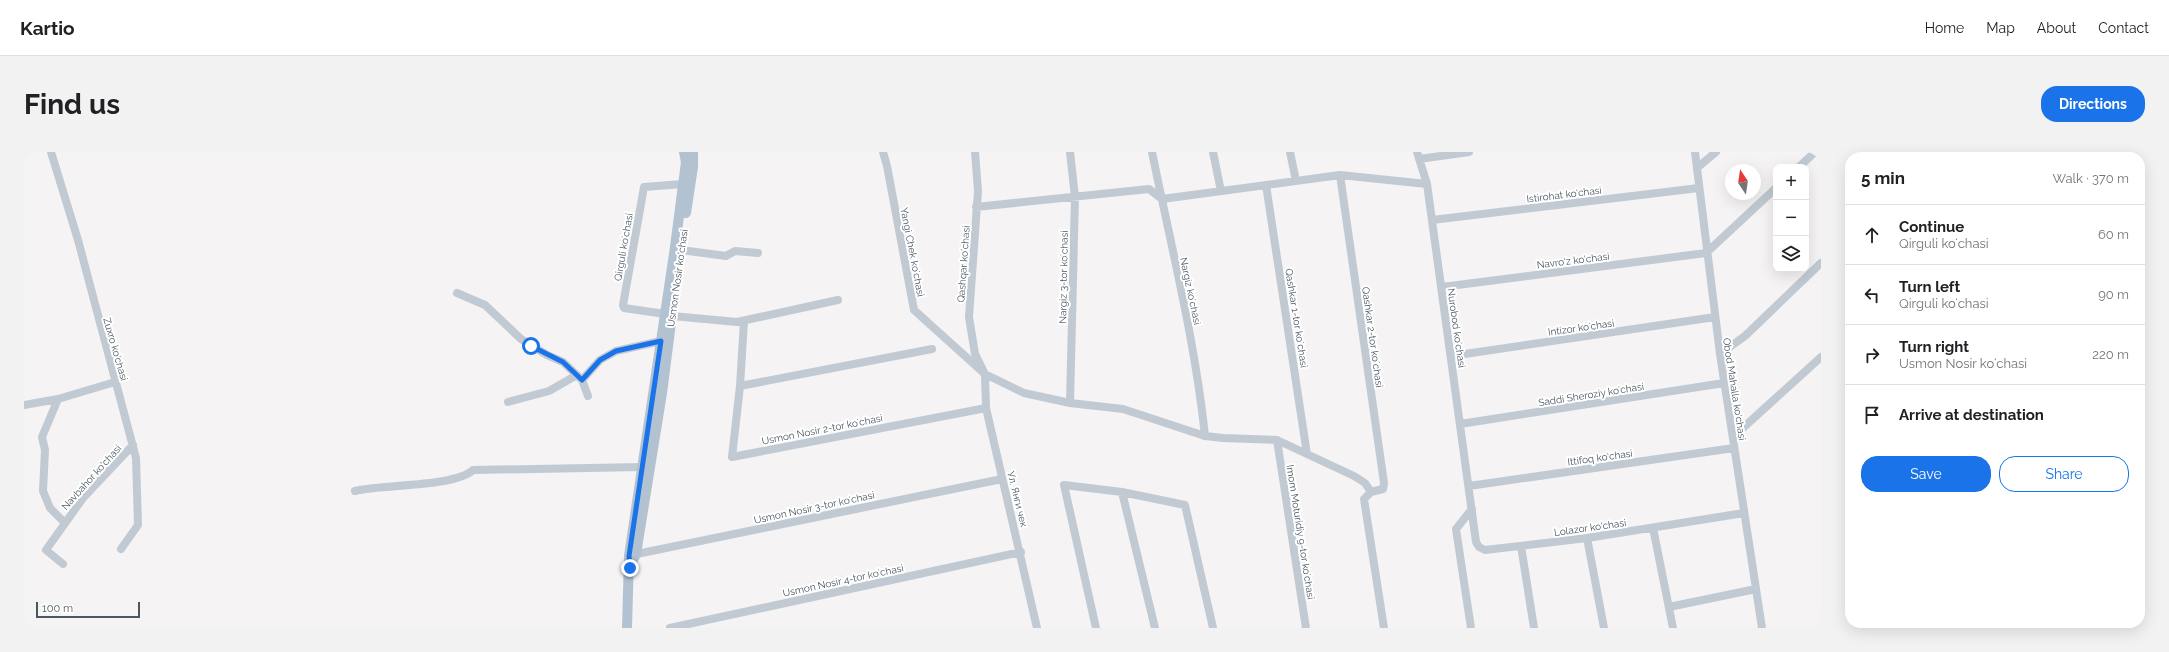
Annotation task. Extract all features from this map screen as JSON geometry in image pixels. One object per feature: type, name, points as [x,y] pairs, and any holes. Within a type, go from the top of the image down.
[{"type":"main road","name":"Usmon Nosir ko‘chasi","points":[[673,285],[686,162],[684,152]]},
{"type":"main road","name":"Usmon Nosir ko‘chasi","points":[[627,628],[630,568],[668,315],[681,250],[693,167],[693,152]]},
{"type":"main road","name":"Usmon Nosir ko‘chasi","points":[[633,555],[642,467],[661,341],[668,315]]},
{"type":"street","name":"Zuxro ko'chasi","points":[[51,152],[78,240],[136,458],[139,519],[136,530],[121,549]]},
{"type":"street","name":"Yangi Chek koʻchasi","points":[[883,152],[887,166],[914,310],[985,374]]},
{"type":"street","name":"Qashqar koʻchasi","points":[[975,152],[978,191],[969,317],[975,354],[985,374]]},
{"type":"street","name":"Nargiz 3-tor koʻchasi","points":[[1070,152],[1075,197],[1070,402]]},
{"type":"street","name":"Nargiz koʻchasi","points":[[1152,152],[1192,345],[1200,390],[1205,436]]},
{"type":"street","points":[[1213,152],[1221,191]]},
{"type":"street","points":[[1290,152],[1296,181]]},
{"type":"street","points":[[1418,155],[1469,152]]},
{"type":"street","name":"Obod Mahalla ko‘chasi","points":[[1695,152],[1706,253],[1724,383],[1762,628]]},
{"type":"street","points":[[1697,168],[1716,152]]},
{"type":"street","points":[[1802,164],[1815,152]]},
{"type":"street","name":"Nurobod koʻchasi","points":[[1418,155],[1427,184],[1472,509]]},
{"type":"street","points":[[976,207],[1149,189],[1162,199],[1340,175],[1427,184]]},
{"type":"street","name":"Qashkar 2-tor koʼchasi","points":[[1340,175],[1384,483],[1383,490],[1371,492]]},
{"type":"street","name":"Qirguli koʻchasi","points":[[668,315],[624,308],[623,305],[644,187],[683,184]]},
{"type":"street","name":"Qashkar 1-tor koʼchasi","points":[[1266,185],[1307,454]]},
{"type":"street","name":"Istirohat ko‘chasi","points":[[1432,220],[1699,188]]},
{"type":"street","points":[[1706,253],[1773,191]]},
{"type":"street","points":[[681,250],[726,256],[735,251],[758,253]]},
{"type":"street","name":"Navro‘z ko‘chasi","points":[[1442,287],[1706,253]]},
{"type":"street","points":[[1720,354],[1745,336],[1821,264]]},
{"type":"street","points":[[457,293],[485,305],[521,339],[546,355],[563,362],[580,378],[588,396]]},
{"type":"street","points":[[668,315],[737,322],[838,300]]},
{"type":"street","name":"Intizor koʻchasi","points":[[1451,356],[1715,317]]},
{"type":"street","name":"Usmon Nosir 2-tor koʻchasi","points":[[744,320],[740,386],[732,456],[986,408]]},
{"type":"street","points":[[508,402],[549,391],[580,378],[600,360],[616,351],[661,341]]},
{"type":"street","points":[[740,386],[932,349]]},
{"type":"street","points":[[1733,437],[1821,357]]},
{"type":"street","name":"Imom Moturidiy 9-tor koʻchasi","points":[[985,374],[1024,393],[1123,410],[1205,436],[1277,440],[1354,476],[1365,483],[1371,492]]},
{"type":"street","name":"Ул. Янги чек","points":[[985,374],[984,398],[986,408],[1002,479],[1021,552],[1037,628]]},
{"type":"street","points":[[24,405],[58,399],[115,382]]},
{"type":"street","name":"Saddi Sheroziy koʻchasi","points":[[1460,424],[1724,383]]},
{"type":"street","name":"Navbahor ko'chasi","points":[[58,399],[42,437],[45,450],[45,462],[42,472],[43,491],[50,508],[64,522]]},
{"type":"street","name":"Imom Moturidiy 9-tor koʻchasi","points":[[1277,440],[1306,628]]},
{"type":"street","name":"Navbahor ko'chasi","points":[[63,564],[46,550],[64,522],[83,498],[133,444]]},
{"type":"street","name":"Ittifoq ko‘chasi","points":[[1469,486],[1734,448]]},
{"type":"street","points":[[356,491],[371,487],[426,483],[467,476],[472,470],[642,467]]},
{"type":"street","name":"Usmon Nosir 3-tor koʻchasi","points":[[633,555],[1002,479]]},
{"type":"street","points":[[1096,628],[1064,485],[1122,492],[1185,505],[1213,628]]},
{"type":"street","points":[[1122,492],[1155,628]]},
{"type":"street","points":[[1371,492],[1364,499],[1384,628]]},
{"type":"street","points":[[1471,628],[1456,529],[1472,509]]},
{"type":"street","name":"Lolazor ko‘chasi","points":[[1472,509],[1476,542],[1478,548],[1485,550],[1587,538],[1744,513]]},
{"type":"street","points":[[1653,528],[1673,628]]},
{"type":"street","points":[[1587,538],[1604,628]]},
{"type":"street","points":[[1521,546],[1534,628]]},
{"type":"street","name":"Usmon Nosir 4-tor koʻchasi","points":[[670,628],[1021,552]]},
{"type":"street","points":[[1669,607],[1756,589]]},
{"type":"route","points":[[531,346],[554,359],[557,358],[582,380],[600,360],[616,351],[661,341],[629,556],[630,568]]}]
